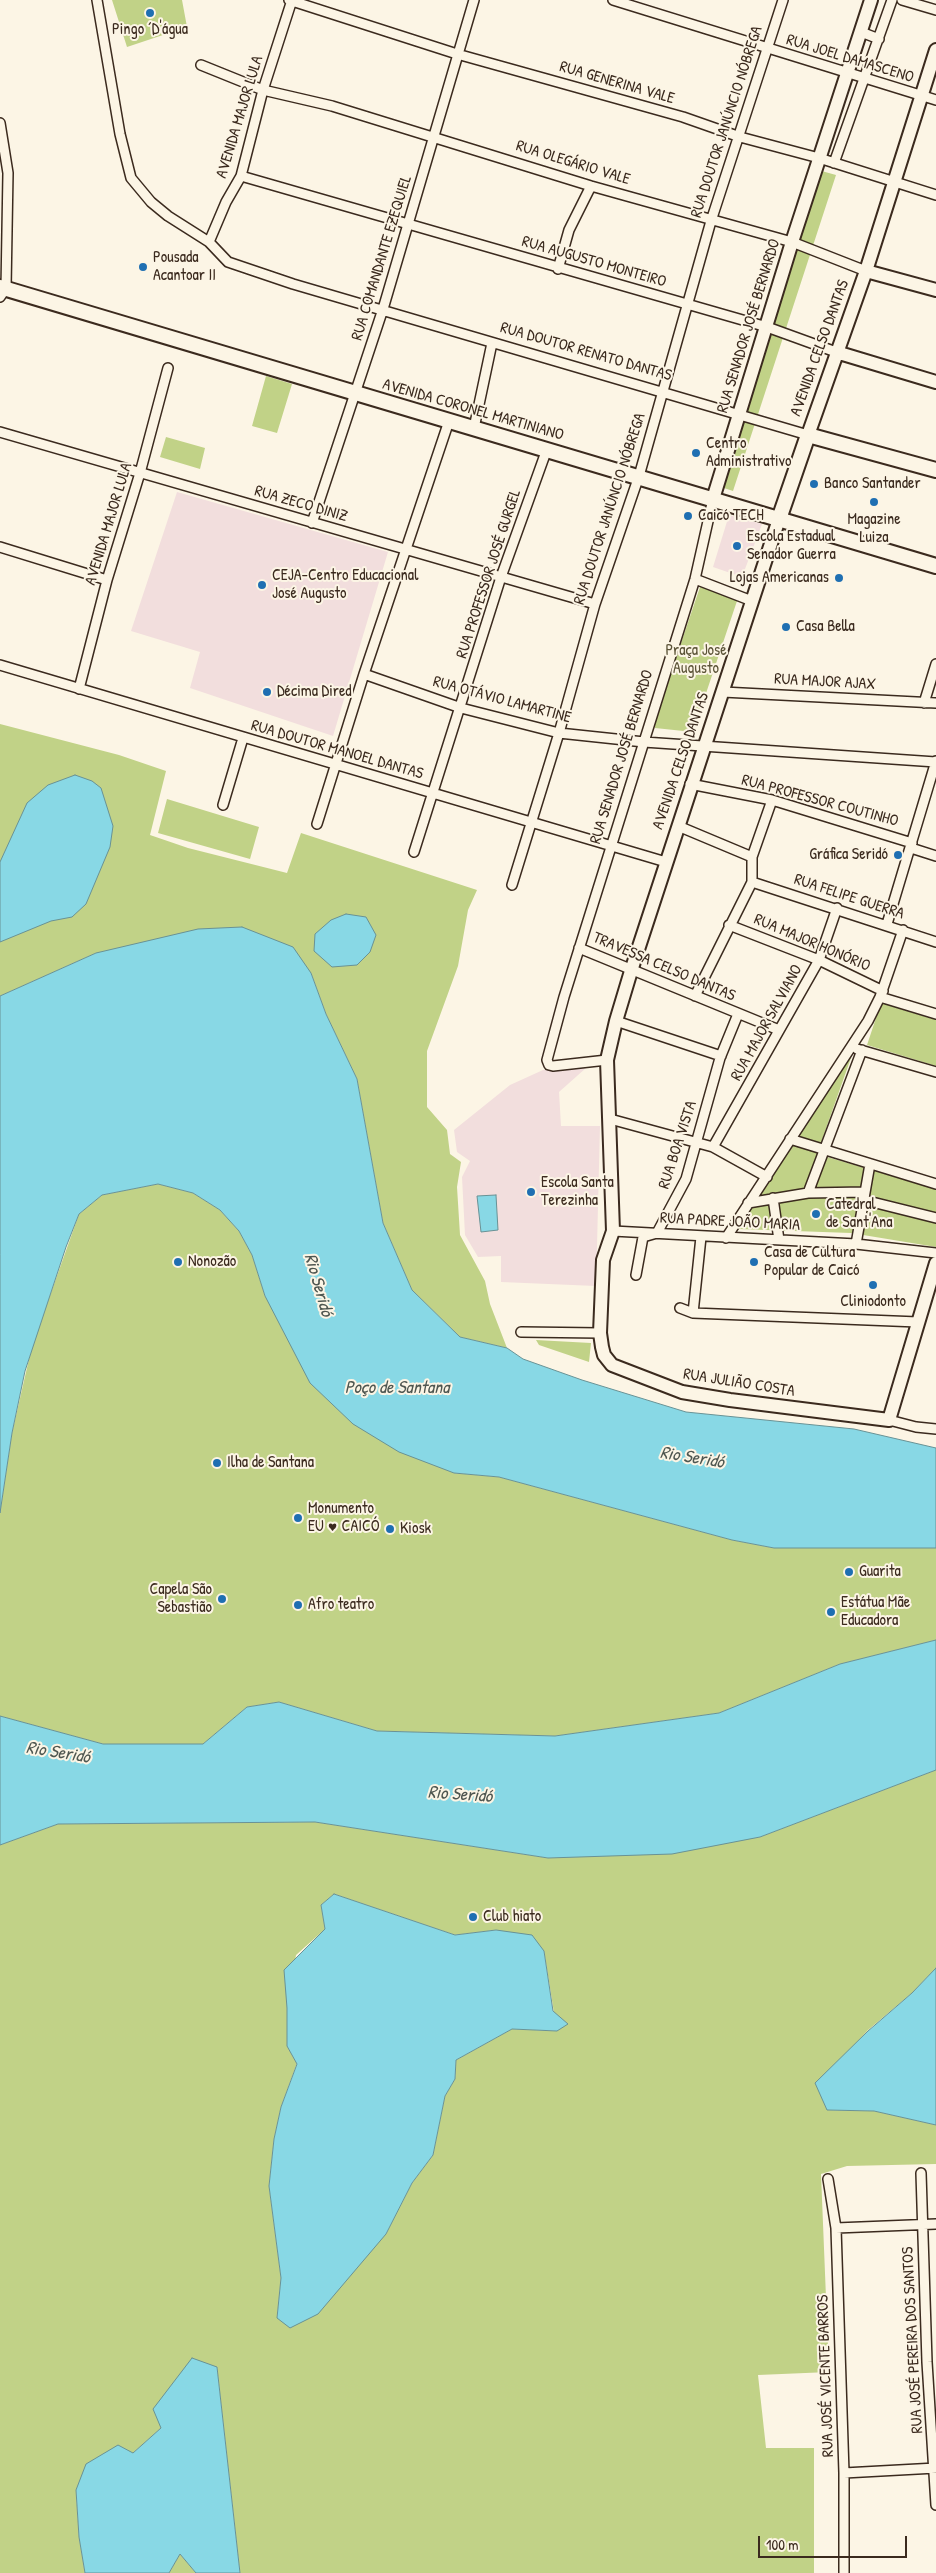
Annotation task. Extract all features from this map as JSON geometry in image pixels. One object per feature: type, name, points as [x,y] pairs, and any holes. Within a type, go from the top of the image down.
[{"type":"main road","name":"RUA SENADOR JOSÉ BERNARDO","points":[[713,499],[792,242],[871,0]]},
{"type":"main road","name":"AVENIDA CELSO DANTAS","points":[[610,1119],[607,1060],[631,971],[690,784],[723,692],[836,352],[866,270],[923,96],[936,50]]},
{"type":"main road","name":"RUA OLEGÁRIO VALE","points":[[866,270],[936,290]]},
{"type":"main road","name":"AVENIDA CORONEL MARTINIANO","points":[[2,290],[639,476],[936,566]]},
{"type":"main road","name":"RUA AUGUSTO MONTEIRO","points":[[836,352],[936,382]]},
{"type":"main road","name":"RUA DOUTOR RENATO DANTAS","points":[[808,435],[936,470]]},
{"type":"main road","name":"RUA JULIÃO COSTA","points":[[610,1119],[612,1231],[603,1260],[600,1334],[604,1356],[612,1365],[682,1392],[889,1420]]},
{"type":"main road","points":[[889,1420],[915,1322],[934,1278],[936,1263]]},
{"type":"street","points":[[97,0],[120,134],[131,178],[140,191],[168,216],[209,242]]},
{"type":"street","name":"AVENIDA MAJOR LULA","points":[[209,242],[226,202],[241,176],[291,0]]},
{"type":"street","name":"RUA GENERINA VALE","points":[[291,0],[458,54],[683,117],[740,137],[819,158],[936,195]]},
{"type":"street","name":"RUA COMANDANTE EZEQUIEL","points":[[312,523],[383,309],[435,138],[474,0]]},
{"type":"street","name":"RUA JOEL DAMASCENO","points":[[613,0],[766,49],[848,72],[936,100]]},
{"type":"street","name":"RUA DOUTOR JANÚNCIO NÓBREGA","points":[[512,885],[559,733],[595,604],[639,476],[711,221],[740,137],[766,49],[783,0]]},
{"type":"street","points":[[834,163],[866,78],[892,0]]},
{"type":"street","points":[[902,0],[936,10]]},
{"type":"street","points":[[861,32],[879,39]]},
{"type":"street","name":"RUA OLEGÁRIO VALE","points":[[201,65],[264,90],[332,106],[591,186],[711,221],[792,242],[866,270]]},
{"type":"street","points":[[834,114],[849,119]]},
{"type":"street","points":[[0,123],[4,172],[2,290]]},
{"type":"street","name":"RUA AUGUSTO MONTEIRO","points":[[241,176],[408,226],[767,327],[836,352]]},
{"type":"street","points":[[558,269],[569,230],[591,186]]},
{"type":"street","name":"RUA DOUTOR RENATO DANTAS","points":[[209,242],[228,262],[492,343],[808,435]]},
{"type":"street","points":[[474,428],[492,343]]},
{"type":"street","name":"AVENIDA MAJOR LULA","points":[[79,689],[107,580],[140,473],[168,368]]},
{"type":"street","points":[[317,824],[364,674],[449,421]]},
{"type":"street","name":"RUA ZECO DINIZ","points":[[0,432],[595,604]]},
{"type":"street","name":"RUA PROFESSOR JOSÉ GURGEL","points":[[414,852],[501,578],[547,449]]},
{"type":"street","name":"RUA SENADOR JOSÉ BERNARDO","points":[[607,1060],[549,1065],[548,1057],[579,948],[695,579],[713,499]]},
{"type":"street","points":[[0,547],[107,580]]},
{"type":"street","points":[[695,579],[721,587],[752,601]]},
{"type":"street","points":[[924,703],[936,664]]},
{"type":"street","name":"RUA DOUTOR MANOEL DANTAS","points":[[0,665],[666,862]]},
{"type":"street","name":"RUA OTÁVIO LAMARTINE","points":[[364,674],[461,708],[559,733],[644,742],[936,761]]},
{"type":"street","name":"RUA MAJOR AJAX","points":[[723,692],[936,703]]},
{"type":"street","points":[[222,805],[243,738]]},
{"type":"street","points":[[887,924],[936,761]]},
{"type":"street","name":"RUA PROFESSOR COUTINHO","points":[[690,784],[772,800],[911,845],[936,856]]},
{"type":"street","points":[[695,996],[752,882],[752,857],[772,800]]},
{"type":"street","points":[[678,826],[752,857]]},
{"type":"street","name":"RUA FELIPE GUERRA","points":[[752,882],[887,924],[936,942]]},
{"type":"street","name":"RUA MAJOR SALVIANO","points":[[713,1147],[819,960],[837,908]]},
{"type":"street","name":"RUA MAJOR HONÓRIO","points":[[729,925],[819,960],[882,994],[936,1014]]},
{"type":"street","points":[[726,1238],[748,1203],[768,1177],[882,994],[903,930]]},
{"type":"street","name":"TRAVESSA CELSO DANTAS","points":[[579,948],[631,971],[779,1030]]},
{"type":"street","name":"RUA BOA VISTA","points":[[636,1275],[643,1237],[657,1233],[686,1179],[721,1056],[738,1014]]},
{"type":"street","points":[[616,1021],[721,1056]]},
{"type":"street","points":[[850,1048],[936,1072]]},
{"type":"street","points":[[808,1193],[862,1050]]},
{"type":"street","points":[[610,1119],[713,1147],[768,1177]]},
{"type":"street","points":[[790,1139],[936,1184]]},
{"type":"street","points":[[856,1244],[870,1164]]},
{"type":"street","points":[[748,1203],[808,1193],[865,1196],[936,1218]]},
{"type":"street","points":[[773,1198],[779,1240]]},
{"type":"street","name":"RUA PADRE JOÃO MARIA","points":[[612,1231],[657,1233],[701,1238],[856,1244],[936,1253]]},
{"type":"street","points":[[694,1313],[701,1238]]},
{"type":"street","points":[[680,1308],[694,1313],[915,1322]]},
{"type":"street","points":[[521,1332],[600,1334]]},
{"type":"street","points":[[889,1420],[936,1429]]},
{"type":"street","name":"RUA JOSÉ PEREIRA DOS SANTOS","points":[[921,2173],[927,2362],[936,2468],[936,2505]]},
{"type":"street","name":"RUA JOSÉ VICENTE BARROS","points":[[828,2180],[836,2228],[844,2473],[844,2573]]},
{"type":"street","points":[[836,2228],[936,2224]]},
{"type":"street","points":[[844,2473],[936,2468]]},
{"type":"shaded area","name":"CEJA-Centro Educacional José Augusto","points":[[177,492],[388,552],[333,736],[190,688],[200,652],[131,631]]},
{"type":"shaded area","name":"Escola Estadual Senador Guerra","points":[[729,515],[762,524],[742,577],[713,567]]},
{"type":"shaded area","name":"Escola Santa Terezinha","points":[[586,1068],[559,1092],[561,1126],[600,1126],[596,1286],[501,1282],[501,1256],[478,1257],[465,1235],[462,1177],[470,1161],[457,1152],[454,1130],[510,1085],[543,1070]]},
{"type":"green space","name":"Pingo ´D'água","points":[[112,0],[182,0],[187,27],[127,47]]},
{"type":"green space","points":[[818,170],[836,175],[733,491],[718,486]]},
{"type":"green space","points":[[266,376],[292,384],[277,433],[252,426]]},
{"type":"green space","points":[[166,437],[205,448],[200,469],[160,457]]},
{"type":"green space","name":"Praça José Augusto","points":[[700,587],[738,598],[693,732],[655,728],[654,723]]},
{"type":"green space","points":[[0,724],[119,755],[166,771],[150,835],[188,848],[287,873],[301,833],[477,890],[468,910],[458,966],[427,1051],[427,1107],[447,1130],[450,1154],[461,1162],[457,1187],[460,1235],[485,1281],[490,1304],[507,1348],[460,1337],[412,1290],[383,1223],[357,1079],[326,1014],[311,973],[96,953],[0,996]]},
{"type":"green space","points":[[167,799],[259,827],[250,859],[158,833]]},
{"type":"green space","points":[[881,1003],[936,1020],[936,1066],[867,1045]]},
{"type":"green space","points":[[858,1038],[817,1154],[936,1189],[936,1247],[851,1233],[738,1229]]},
{"type":"green space","name":"Ilha de Santana","points":[[158,1184],[193,1193],[220,1210],[239,1231],[252,1255],[265,1296],[454,1473],[499,1477],[732,1540],[774,1548],[936,1548],[936,1640],[840,1664],[719,1713],[555,1736],[377,1731],[279,1702],[247,1707],[203,1744],[103,1744],[0,1716],[0,1513],[12,1433],[32,1346],[79,1214],[102,1195]]},
{"type":"green space","points":[[536,1340],[591,1343],[589,1362],[539,1345]]},
{"type":"green space","points":[[936,1770],[936,1968],[912,1993],[868,2030],[846,2054],[827,2110],[874,2111],[936,2125],[936,2164],[847,2166],[821,2174],[829,2372],[758,2375],[766,2448],[814,2448],[814,2573],[240,2573],[217,2367],[161,2428],[133,2453],[76,2490],[79,2537],[85,2573],[0,2573],[0,1845],[58,1824],[315,1822],[548,1858],[760,1837]],"holes":[[[334,1894],[455,1935],[496,1930],[544,1951],[557,2031],[512,2029],[456,2060],[455,2079],[445,2096],[433,2155],[412,2183],[386,2234],[277,2318],[281,2278],[269,2186],[274,2139],[281,2107],[297,2063],[287,2046],[287,2009],[296,1955],[325,1929],[321,1905]]]},
{"type":"green space","points":[[180,2554],[196,2573],[169,2573]]},
{"type":"water","points":[[75,775],[92,781],[101,788],[113,826],[110,847],[86,904],[72,917],[51,921],[0,942],[0,862],[27,803],[48,785]]},
{"type":"water","points":[[346,914],[366,917],[376,935],[370,952],[357,965],[332,967],[314,951],[315,934],[331,920]]},
{"type":"water","points":[[242,927],[293,947],[311,973],[326,1014],[357,1079],[383,1223],[412,1290],[460,1337],[507,1348],[523,1359],[582,1380],[686,1412],[854,1429],[936,1448],[936,1548],[774,1548],[732,1540],[499,1477],[454,1473],[399,1452],[353,1424],[310,1383],[265,1296],[252,1255],[239,1231],[220,1210],[193,1193],[158,1184],[102,1195],[79,1214],[66,1247],[25,1371],[12,1433],[0,1513],[0,996],[96,953],[198,929]]},
{"type":"water","points":[[496,1195],[498,1230],[481,1232],[477,1196]]},
{"type":"water","name":"Rio Seridó","points":[[936,1640],[936,1770],[760,1837],[672,1854],[548,1858],[315,1822],[58,1824],[0,1845],[0,1716],[103,1744],[203,1744],[247,1707],[279,1702],[377,1731],[555,1736],[719,1713],[840,1664]]},
{"type":"water","points":[[334,1894],[455,1935],[496,1930],[532,1935],[544,1951],[553,2011],[568,2024],[557,2031],[512,2029],[456,2060],[455,2079],[445,2096],[433,2155],[412,2183],[386,2234],[318,2314],[290,2328],[277,2318],[281,2278],[269,2186],[274,2139],[281,2107],[297,2064],[287,2046],[284,1970],[325,1929],[321,1905]]},
{"type":"water","points":[[936,1968],[936,2125],[874,2111],[827,2110],[815,2083],[868,2031],[912,1993]]},
{"type":"water","points":[[192,2358],[217,2367],[240,2573],[196,2573],[180,2554],[169,2573],[85,2573],[79,2537],[76,2490],[86,2464],[118,2445],[133,2453],[161,2428],[153,2409]]},
{"type":"place","name":"Pingo ´D'água","points":[[150,13]]},
{"type":"place","name":"Pousada Acantoar II","points":[[143,267]]},
{"type":"place","name":"Centro Administrativo","points":[[696,453]]},
{"type":"place","name":"Banco Santander","points":[[814,484]]},
{"type":"place","name":"Magazine Luiza","points":[[874,502]]},
{"type":"place","name":"Caicó TECH","points":[[688,516]]},
{"type":"place","name":"Escola Estadual Senador Guerra","points":[[737,546]]},
{"type":"place","name":"Lojas Americanas","points":[[839,578]]},
{"type":"place","name":"CEJA-Centro Educacional José Augusto","points":[[262,585]]},
{"type":"place","name":"Casa Bella","points":[[786,627]]},
{"type":"place","name":"Décima Dired","points":[[267,692]]},
{"type":"place","name":"Gráfica Seridó","points":[[898,855]]},
{"type":"place","name":"Escola Santa Terezinha","points":[[531,1192]]},
{"type":"place","name":"Catedral de Sant'Ana","points":[[816,1214]]},
{"type":"place","name":"Nonozão","points":[[178,1262]]},
{"type":"place","name":"Casa de Cultura Popular de Caicó","points":[[754,1262]]},
{"type":"place","name":"Cliniodonto","points":[[873,1285]]},
{"type":"place","name":"Ilha de Santana","points":[[217,1463]]},
{"type":"place","name":"Monumento EU ♥ CAICÓ","points":[[298,1518]]},
{"type":"place","name":"Kiosk","points":[[390,1529]]},
{"type":"place","name":"Guarita","points":[[849,1572]]},
{"type":"place","name":"Capela São Sebastião","points":[[222,1599]]},
{"type":"place","name":"Afro teatro","points":[[298,1605]]},
{"type":"place","name":"Estátua Mãe Educadora","points":[[831,1612]]},
{"type":"place","name":"Club hiato","points":[[473,1917]]},
{"type":"water label","name":"Poço de Santana","points":[[397,1388]]}]
